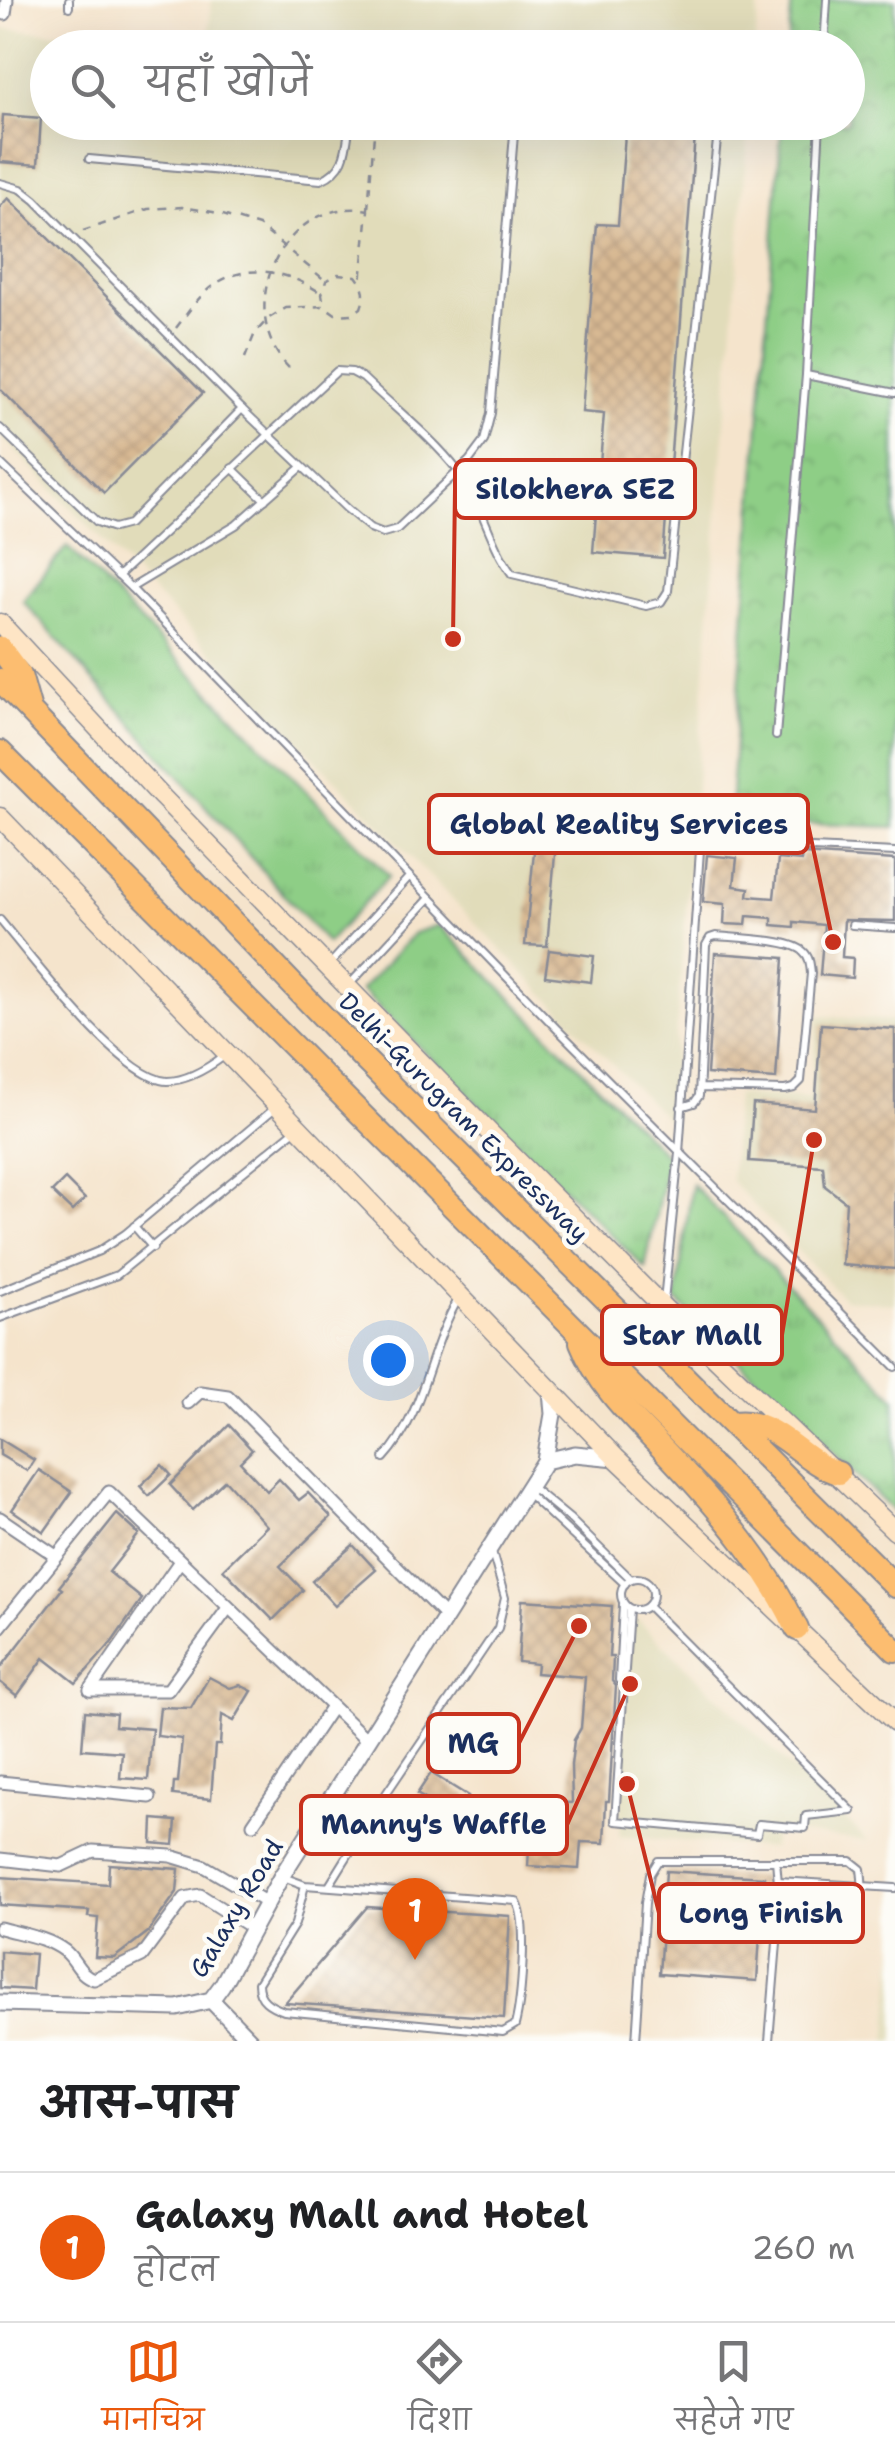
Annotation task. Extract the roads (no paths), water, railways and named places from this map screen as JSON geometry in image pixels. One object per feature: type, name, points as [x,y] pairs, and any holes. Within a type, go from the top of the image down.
[{"type":"highway","points":[[0,648],[20,675],[29,707]]},
{"type":"highway","name":"Delhi-Gurugram Expressway","points":[[0,680],[364,1058],[895,1586]]},
{"type":"highway","points":[[0,752],[895,1650]]},
{"type":"highway","points":[[577,1332],[601,1383],[679,1465],[762,1566],[797,1629]]},
{"type":"highway","points":[[734,1423],[747,1421],[770,1429],[822,1469],[838,1473]]},
{"type":"main road","points":[[0,623],[162,796],[664,1308],[895,1531]]},
{"type":"main road","points":[[0,817],[616,1458],[895,1722]]},
{"type":"street","name":"Galaxy Road","points":[[0,2004],[177,2008],[211,2000],[366,1739],[545,1461],[551,1391]]},
{"type":"street","points":[[188,1402],[200,1392],[228,1396],[446,1616]]},
{"type":"street","points":[[545,1461],[576,1454],[616,1458]]},
{"type":"street","points":[[0,1627],[109,1492],[366,1739]]},
{"type":"street","points":[[0,1518],[56,1556]]},
{"type":"street","points":[[180,1561],[90,1690],[168,1690],[228,1608]]},
{"type":"street","points":[[253,1824],[332,1708]]},
{"type":"street","points":[[0,1782],[150,1797]]},
{"type":"street","points":[[0,1859],[61,1866],[92,1852],[172,1856],[204,1866],[268,1903]]},
{"type":"street","points":[[0,1928],[52,1942],[73,1959],[82,1974],[94,1979],[142,1956],[191,1895],[200,1895],[252,1928]]},
{"type":"street","points":[[211,2000],[251,2041]]},
{"type":"lane","points":[[825,30],[827,0]]},
{"type":"lane","points":[[89,158],[321,180],[334,174],[343,162],[347,140]]},
{"type":"lane","points":[[0,182],[21,189],[35,200],[268,435],[370,528],[383,533],[396,529],[484,441],[492,413],[515,140]]},
{"type":"lane","points":[[118,576],[338,371],[364,378],[458,471],[482,511],[500,558],[512,574],[646,606],[661,602],[668,591],[717,140]]},
{"type":"lane","points":[[776,736],[806,375],[819,140]]},
{"type":"lane","points":[[806,375],[895,393]]},
{"type":"lane","points":[[0,428],[97,522],[114,528],[128,524],[242,409]]},
{"type":"lane","points":[[0,463],[130,588],[408,877],[895,1368]]},
{"type":"lane","points":[[130,588],[209,544],[302,467]]},
{"type":"lane","points":[[232,468],[265,500]]},
{"type":"lane","points":[[664,1308],[700,850],[712,844],[895,852]]},
{"type":"lane","points":[[329,966],[408,877]]},
{"type":"lane","points":[[349,986],[430,898]]},
{"type":"lane","points":[[0,920],[107,1044],[135,1068],[152,1078],[170,1081],[204,1070],[227,1054]]},
{"type":"lane","points":[[852,926],[895,928]]},
{"type":"lane","points":[[681,1107],[694,1103],[700,1088],[706,945],[710,938],[803,950],[810,960],[810,973],[801,1081],[786,1090],[700,1088]]},
{"type":"lane","points":[[0,1291],[98,1251],[134,1226],[276,1108]]},
{"type":"lane","points":[[0,1318],[117,1275],[296,1128]]},
{"type":"lane","points":[[134,1226],[153,1248]]},
{"type":"lane","points":[[384,1458],[408,1426],[438,1337],[461,1296]]},
{"type":"lane","points":[[528,1488],[569,1518],[628,1582]]},
{"type":"lane","points":[[375,1810],[498,1628],[506,1598],[490,1547]]},
{"type":"lane","points":[[626,1606],[639,1611],[648,1606],[653,1597],[650,1586],[642,1579],[628,1582],[621,1592],[626,1606],[615,1821],[757,1834],[759,1824],[805,1828],[806,1816],[852,1811],[648,1606]]},
{"type":"lane","points":[[619,1680],[626,1606]]},
{"type":"lane","points":[[328,1886],[360,1836],[329,1803]]},
{"type":"lane","points":[[768,2041],[780,1906],[776,1860]]},
{"type":"lane","points":[[636,2041],[645,1903],[650,1874],[658,1861],[851,1861],[861,1869],[863,1885],[855,1910],[780,1906]]},
{"type":"lane","points":[[281,1877],[305,1886],[516,1900],[523,1927],[515,2025],[503,2032],[466,2029],[284,2011],[266,2002],[258,1992],[258,1983],[295,1924],[305,1886]]},
{"type":"lane","points":[[780,1881],[895,1888]]},
{"type":"place","name":"Silokhera SEZ","points":[[453,639]]},
{"type":"place","name":"Global Reality Services","points":[[833,942]]},
{"type":"place","name":"Star Mall","points":[[814,1140]]},
{"type":"place","name":"MG","points":[[579,1626]]},
{"type":"place","name":"Manny's Waffle","points":[[630,1684]]},
{"type":"place","name":"Long Finish","points":[[627,1784]]},
{"type":"place","name":"Galaxy Mall and Hotel","points":[[415,1960]]}]
